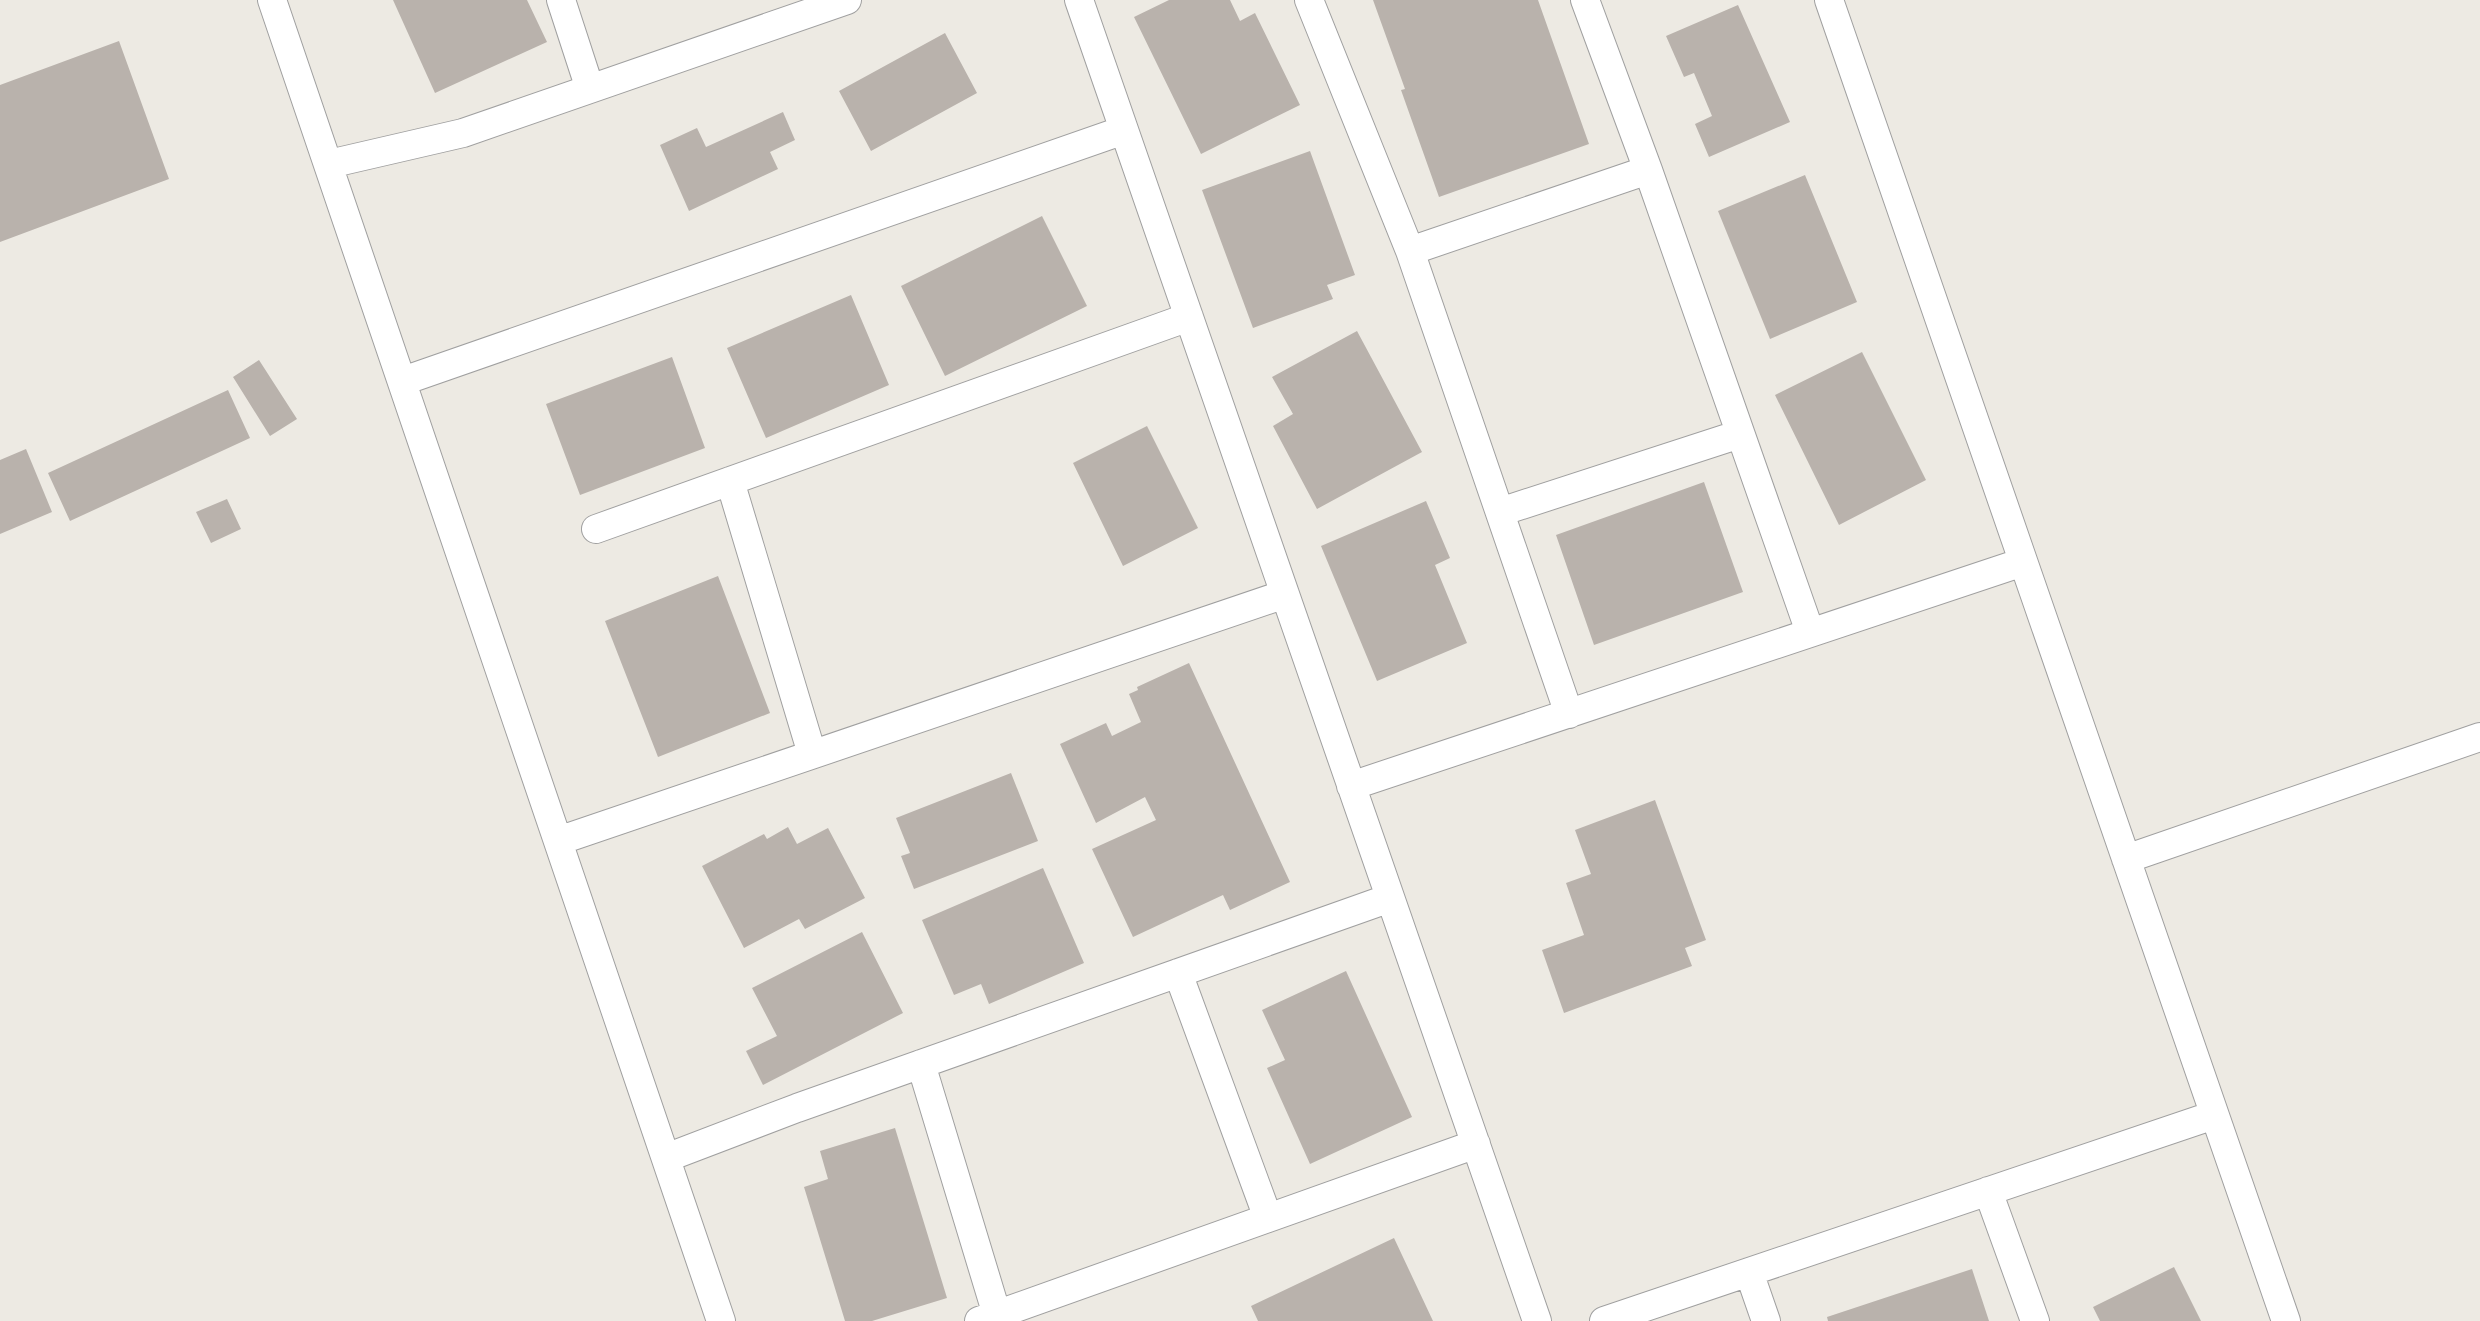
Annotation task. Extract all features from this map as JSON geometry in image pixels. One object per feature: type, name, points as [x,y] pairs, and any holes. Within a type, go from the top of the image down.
[{"type":"street","points":[[272,0],[721,1321]]},
{"type":"street","points":[[561,0],[590,89]]},
{"type":"street","points":[[329,164],[463,133],[847,0]]},
{"type":"street","points":[[1079,0],[1537,1321]]},
{"type":"street","points":[[1309,0],[1410,251],[1569,714]]},
{"type":"street","points":[[1585,0],[1648,170],[1810,632]]},
{"type":"street","points":[[1829,0],[2286,1321]]},
{"type":"street","points":[[402,381],[1124,130]]},
{"type":"street","points":[[1410,251],[1648,170]]},
{"type":"street","points":[[596,529],[1189,317]]},
{"type":"street","points":[[1500,512],[1740,434]]},
{"type":"street","points":[[730,482],[812,754]]},
{"type":"street","points":[[1351,786],[2024,562]]},
{"type":"street","points":[[558,841],[1285,594]]},
{"type":"street","points":[[2126,859],[2480,737]]},
{"type":"street","points":[[666,1158],[797,1108],[1390,898]]},
{"type":"street","points":[[1178,973],[1268,1218]]},
{"type":"street","points":[[921,1064],[988,1318],[1476,1144]]},
{"type":"street","points":[[1604,1321],[2214,1115]]},
{"type":"street","points":[[1988,1191],[2035,1321]]},
{"type":"street","points":[[1749,1272],[1766,1321]]},
{"type":"building","points":[[393,0],[527,0],[547,42],[435,93]]},
{"type":"building","points":[[1169,0],[1230,0],[1240,21],[1255,13],[1300,105],[1201,154],[1134,17]]},
{"type":"building","points":[[1373,0],[1538,0],[1589,144],[1439,197],[1401,90],[1405,89]]},
{"type":"building","points":[[1738,5],[1790,122],[1709,157],[1695,124],[1712,116],[1694,73],[1684,77],[1666,36]]},
{"type":"building","points":[[945,33],[977,93],[871,151],[839,91]]},
{"type":"building","points":[[119,41],[169,179],[0,242],[0,85]]},
{"type":"building","points":[[783,112],[795,140],[770,152],[778,169],[689,211],[660,145],[697,128],[706,147]]},
{"type":"building","points":[[1310,151],[1355,275],[1327,285],[1333,299],[1253,328],[1202,190]]},
{"type":"building","points":[[1805,175],[1857,302],[1770,339],[1718,211]]},
{"type":"building","points":[[1042,216],[1087,306],[945,376],[901,286]]},
{"type":"building","points":[[851,295],[889,385],[766,438],[727,348]]},
{"type":"building","points":[[1357,331],[1422,452],[1317,509],[1273,426],[1293,414],[1272,377]]},
{"type":"building","points":[[1862,352],[1926,480],[1839,525],[1775,395]]},
{"type":"building","points":[[672,357],[705,448],[580,495],[546,404]]},
{"type":"building","points":[[259,360],[297,419],[270,436],[233,377]]},
{"type":"building","points":[[228,390],[250,438],[70,521],[48,473]]},
{"type":"building","points":[[1147,426],[1198,528],[1123,566],[1073,463]]},
{"type":"building","points":[[26,449],[52,512],[0,534],[0,460]]},
{"type":"building","points":[[1704,482],[1743,592],[1594,645],[1556,535]]},
{"type":"building","points":[[227,499],[241,529],[211,543],[196,512]]},
{"type":"building","points":[[1426,501],[1450,558],[1435,565],[1467,643],[1377,681],[1321,546]]},
{"type":"building","points":[[718,576],[770,713],[658,757],[605,621]]},
{"type":"building","points":[[1189,663],[1290,882],[1230,910],[1223,895],[1133,937],[1092,849],[1156,820],[1145,797],[1096,823],[1060,744],[1106,723],[1112,736],[1141,722],[1129,694],[1138,690],[1137,687]]},
{"type":"building","points":[[1011,773],[1038,841],[914,889],[901,856],[910,853],[896,818]]},
{"type":"building","points":[[1655,800],[1706,940],[1685,948],[1692,966],[1564,1013],[1542,950],[1584,935],[1566,883],[1591,874],[1575,830]]},
{"type":"building","points":[[788,827],[797,844],[828,828],[865,898],[805,929],[799,919],[744,948],[702,866],[764,834],[767,839]]},
{"type":"building","points":[[1043,868],[1084,963],[989,1004],[981,984],[954,995],[922,920]]},
{"type":"building","points":[[862,932],[903,1013],[763,1085],[746,1051],[777,1036],[752,988]]},
{"type":"building","points":[[1346,971],[1412,1117],[1310,1164],[1267,1068],[1285,1060],[1262,1010]]},
{"type":"building","points":[[895,1128],[947,1298],[872,1321],[845,1321],[804,1187],[828,1179],[820,1151]]},
{"type":"building","points":[[1394,1238],[1433,1321],[1258,1321],[1251,1306]]},
{"type":"building","points":[[2174,1267],[2201,1321],[2100,1321],[2093,1307]]},
{"type":"building","points":[[1972,1269],[1989,1321],[1828,1321],[1827,1317]]}]
